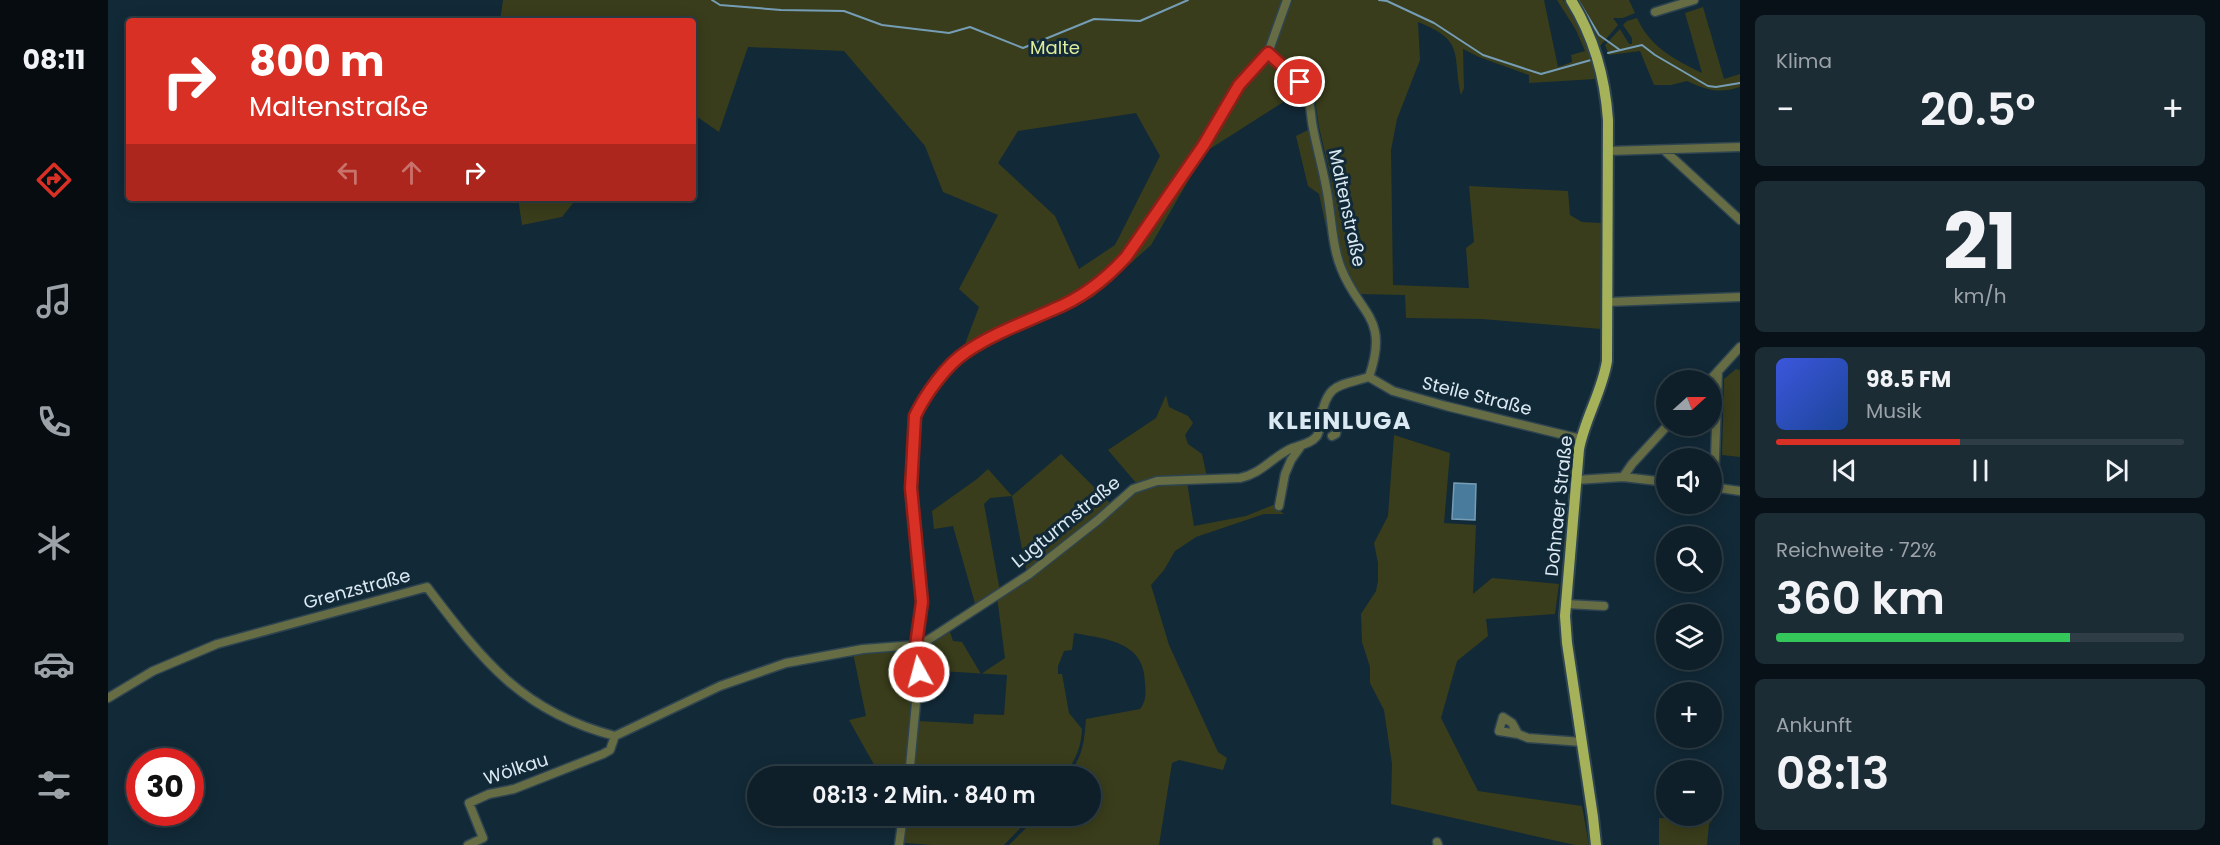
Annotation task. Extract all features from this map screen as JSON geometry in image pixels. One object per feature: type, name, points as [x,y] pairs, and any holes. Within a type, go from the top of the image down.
[{"type":"main road","name":"Dohnaer Straße","points":[[1571,0],[1589,34],[1600,67],[1607,105],[1607,361],[1581,439],[1566,604],[1567,643],[1596,845]]},
{"type":"street","points":[[910,766],[920,660],[916,645],[922,602],[911,488],[915,416],[953,363],[966,352],[1018,324],[1068,303],[1115,270],[1203,146],[1239,85],[1268,53],[1287,0]]},
{"type":"street","points":[[1655,12],[1694,0]]},
{"type":"street","name":"Maltenstraße","points":[[1268,53],[1300,82],[1308,97],[1313,129],[1325,175],[1340,266],[1349,286],[1369,314],[1376,331],[1375,354],[1369,377]]},
{"type":"street","points":[[1608,151],[1740,147]]},
{"type":"street","points":[[1664,150],[1740,220]]},
{"type":"street","points":[[1608,302],[1740,297]]},
{"type":"street","points":[[1719,370],[1740,347]]},
{"type":"street","points":[[1332,436],[1336,434],[1337,429],[1334,420],[1323,410],[1326,396],[1332,390],[1369,377]]},
{"type":"street","name":"Steile Straße","points":[[1369,377],[1393,391],[1581,439]]},
{"type":"street","name":"Lugturmstraße","points":[[916,645],[925,642],[1028,575],[1098,520],[1133,489],[1157,481],[1246,476],[1262,469],[1289,449],[1301,446],[1315,438],[1319,432],[1323,410]]},
{"type":"street","points":[[1623,477],[1658,436]]},
{"type":"street","points":[[1279,506],[1287,469],[1301,446]]},
{"type":"street","points":[[1576,480],[1623,477],[1656,481]]},
{"type":"street","points":[[1722,488],[1740,491]]},
{"type":"street","name":"Grenzstraße","points":[[108,698],[153,670],[217,644],[427,587],[477,651],[504,679],[527,698],[562,718],[594,731],[615,736]]},
{"type":"street","points":[[1566,604],[1604,606]]},
{"type":"street","points":[[615,736],[720,686],[786,663],[863,649],[916,645]]},
{"type":"street","points":[[1518,734],[1528,738],[1582,742]]},
{"type":"street","name":"Wölkau","points":[[468,845],[483,838],[468,803],[489,794],[514,789],[603,754],[610,750],[615,736]]},
{"type":"street","points":[[899,845],[902,826]]},
{"type":"green space","name":"Malte","points":[[503,0],[1284,0],[1269,57],[1302,90],[1205,152],[1151,245],[1093,297],[1006,338],[965,344],[979,307],[959,289],[998,215],[943,192],[925,146],[844,51],[748,47],[719,132],[696,116],[696,18],[500,18]],"holes":[[[1136,113],[1160,156],[1115,245],[1079,269],[1055,216],[998,163],[1018,131]]]},
{"type":"green space","points":[[1293,0],[1544,0],[1558,67],[1572,62],[1571,55],[1585,51],[1576,30],[1557,0],[1563,0],[1583,38],[1595,79],[1529,83],[1529,75],[1463,49],[1464,88],[1461,95],[1456,59],[1450,43],[1444,36],[1418,22],[1420,60],[1397,119],[1391,150],[1393,285],[1469,288],[1466,248],[1474,242],[1469,186],[1568,191],[1570,215],[1582,222],[1601,223],[1601,329],[1482,319],[1406,318],[1405,295],[1358,294],[1342,265],[1330,174],[1308,76],[1301,78],[1271,51]]},
{"type":"green space","points":[[1576,0],[1629,0],[1635,13],[1623,18],[1613,18],[1618,25],[1600,46]]},
{"type":"green space","points":[[1703,7],[1724,79],[1740,74],[1740,87],[1713,90],[1687,81],[1671,85],[1654,85],[1640,51],[1609,55],[1605,45],[1620,29],[1629,44],[1632,44],[1632,38],[1623,25],[1637,18],[1649,37],[1664,52],[1702,73],[1685,13]]},
{"type":"green space","points":[[1310,129],[1322,177],[1330,226],[1326,227],[1319,194],[1308,186],[1296,136]]},
{"type":"green space","points":[[518,201],[575,201],[562,217],[522,225]]},
{"type":"green space","points":[[1736,369],[1740,370],[1740,457],[1722,455],[1724,379]]},
{"type":"green space","points":[[1166,395],[1169,407],[1188,416],[1193,423],[1185,435],[1188,444],[1202,454],[1207,477],[1137,484],[1108,450],[1156,418]]},
{"type":"green space","points":[[1394,435],[1450,453],[1444,523],[1476,525],[1473,594],[1492,578],[1559,584],[1555,614],[1486,619],[1488,636],[1457,661],[1441,718],[1478,791],[1582,806],[1589,845],[1575,845],[1391,804],[1392,764],[1384,710],[1370,683],[1370,667],[1362,642],[1361,614],[1376,591],[1378,581],[1378,563],[1374,543],[1388,516]]},
{"type":"green space","points":[[1061,454],[1112,505],[1027,575],[1012,496]]},
{"type":"green space","points":[[988,469],[1012,496],[990,498],[984,504],[1000,591],[976,607],[953,526],[934,529],[932,511]]},
{"type":"green space","points":[[1187,482],[1194,526],[1246,516],[1273,505],[1284,514],[1264,514],[1196,537],[1175,551],[1164,570],[1151,585],[1169,645],[1218,752],[1227,758],[1223,770],[1179,760],[1172,763],[1159,845],[1009,845],[1028,826],[1101,826],[1101,766],[1074,766],[1082,750],[1086,719],[1140,709],[1145,697],[1143,669],[1138,658],[1131,650],[1110,640],[1074,633],[1072,650],[1064,651],[1058,666],[1058,674],[1062,674],[1069,713],[1082,729],[1077,754],[1071,766],[913,766],[919,721],[973,724],[974,714],[1004,715],[1007,675],[982,673],[1005,658],[997,597],[1141,487]]},
{"type":"green space","points":[[949,629],[953,641],[962,642],[981,673],[923,670],[924,658],[921,647]]},
{"type":"green space","points":[[912,650],[917,660],[907,766],[875,766],[849,720],[866,716],[853,653]]},
{"type":"green space","points":[[903,826],[1022,826],[1004,845],[932,845],[904,843],[901,838]]},
{"type":"green space","points":[[1659,826],[1709,826],[1707,845],[1659,845]]},
{"type":"water","points":[[1454,483],[1476,484],[1475,520],[1452,519]]},
{"type":"waterway","points":[[712,0],[720,5],[781,10],[844,11],[882,25],[949,33],[970,27],[1023,48],[1094,19],[1140,21],[1188,0]]},
{"type":"waterway","points":[[1379,0],[1387,1],[1434,23],[1483,55],[1541,74],[1591,60]]},
{"type":"waterway","points":[[1578,0],[1599,35],[1620,50]]},
{"type":"waterway","points":[[1608,53],[1642,45],[1708,86],[1740,83]]},
{"type":"district","name":"KLEINLUGA","points":[[1340,421]]},
{"type":"route","points":[[919,672],[920,660],[916,645],[922,602],[911,488],[915,416],[925,398],[953,363],[966,352],[1018,324],[1068,303],[1115,270],[1203,146],[1239,85],[1268,53],[1300,82]]}]
